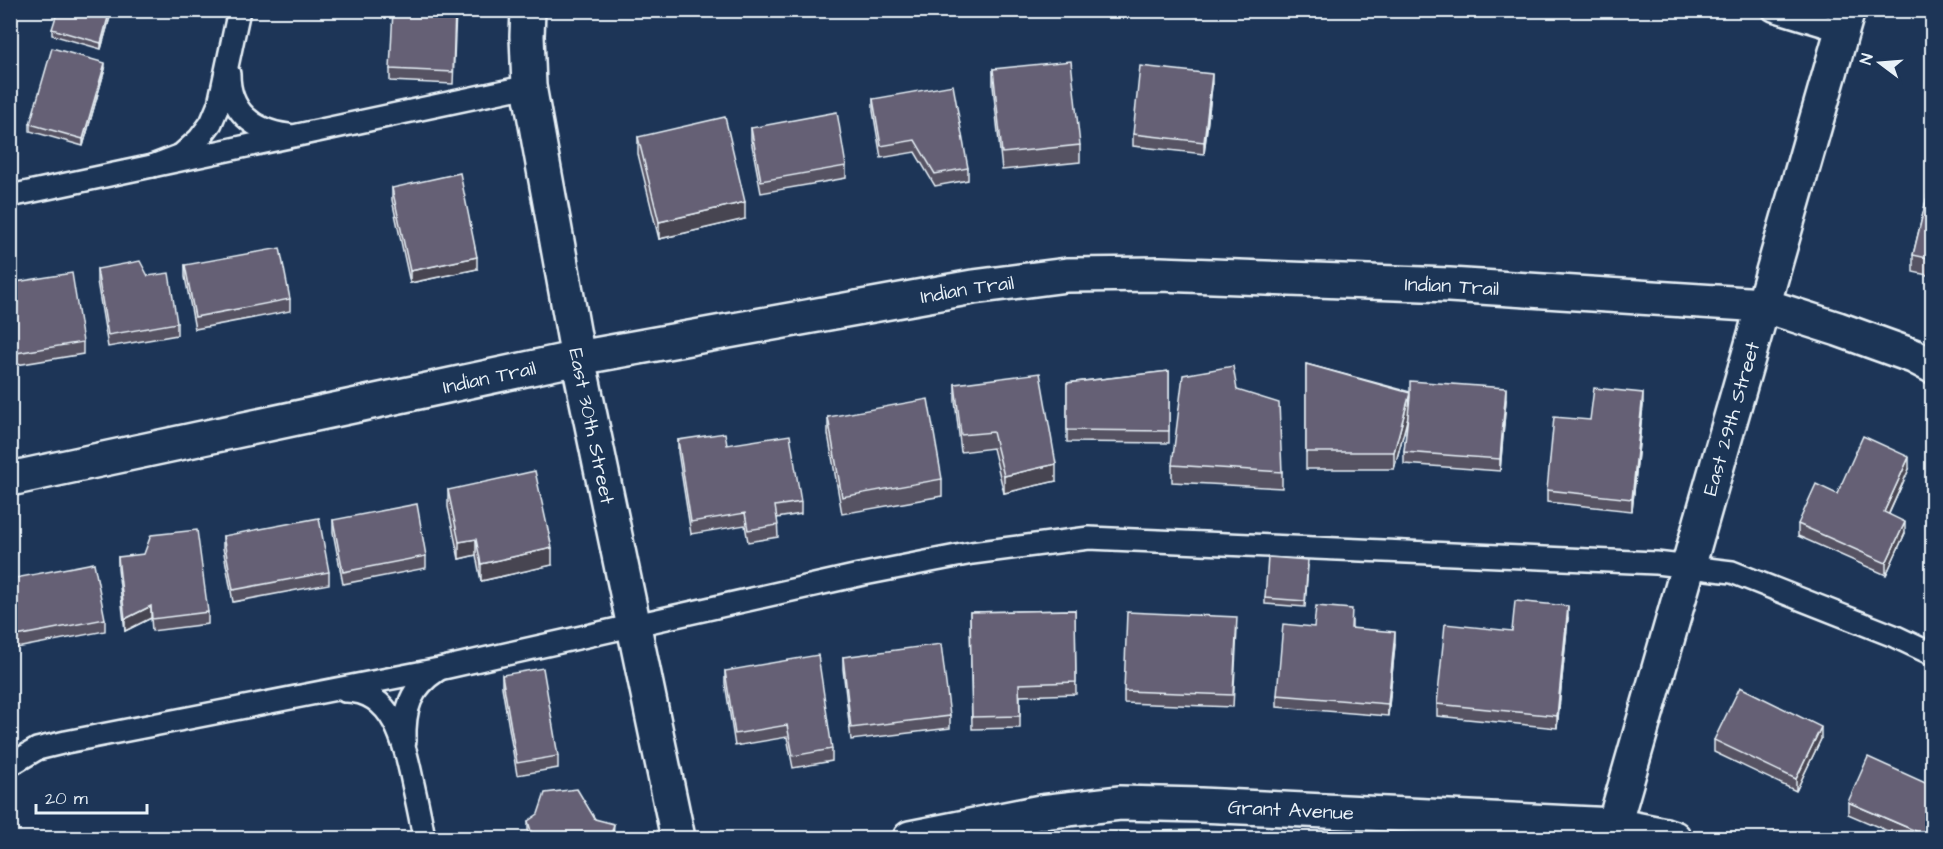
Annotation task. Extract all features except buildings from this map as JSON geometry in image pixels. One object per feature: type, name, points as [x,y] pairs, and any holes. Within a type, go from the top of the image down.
[{"type":"street","name":"East 30th Street","points":[[528,10],[529,86],[578,358],[678,838]]},
{"type":"street","name":"East 29th Street","points":[[1614,825],[1845,21]]},
{"type":"street","name":"Indian Trail","points":[[10,479],[578,358],[973,287],[1067,275],[1160,274],[1449,285],[1763,306],[1838,329],[1932,366]]},
{"type":"street","name":"Grant Avenue","points":[[910,838],[1041,812],[1120,803],[1614,825],[1674,838]]},
{"type":"lane","points":[[1773,10],[1845,21]]},
{"type":"lane","points":[[237,20],[229,77],[233,96],[240,111],[249,122],[259,128],[277,134],[297,136]]},
{"type":"lane","points":[[152,166],[181,154],[199,139],[211,123],[219,104],[237,20]]},
{"type":"lane","points":[[10,196],[529,86]]},
{"type":"lane","points":[[10,765],[37,749],[66,742],[439,669],[859,575],[972,553],[1089,538],[1632,562],[1732,572],[1894,636],[1932,654]]},
{"type":"lane","points":[[424,838],[405,747],[406,711],[410,700],[422,682],[439,669]]},
{"type":"lane","points":[[322,692],[356,692],[374,698],[393,720],[405,747]]},
{"type":"green space","points":[[1196,830],[1341,838],[1060,838],[1113,832]]}]
